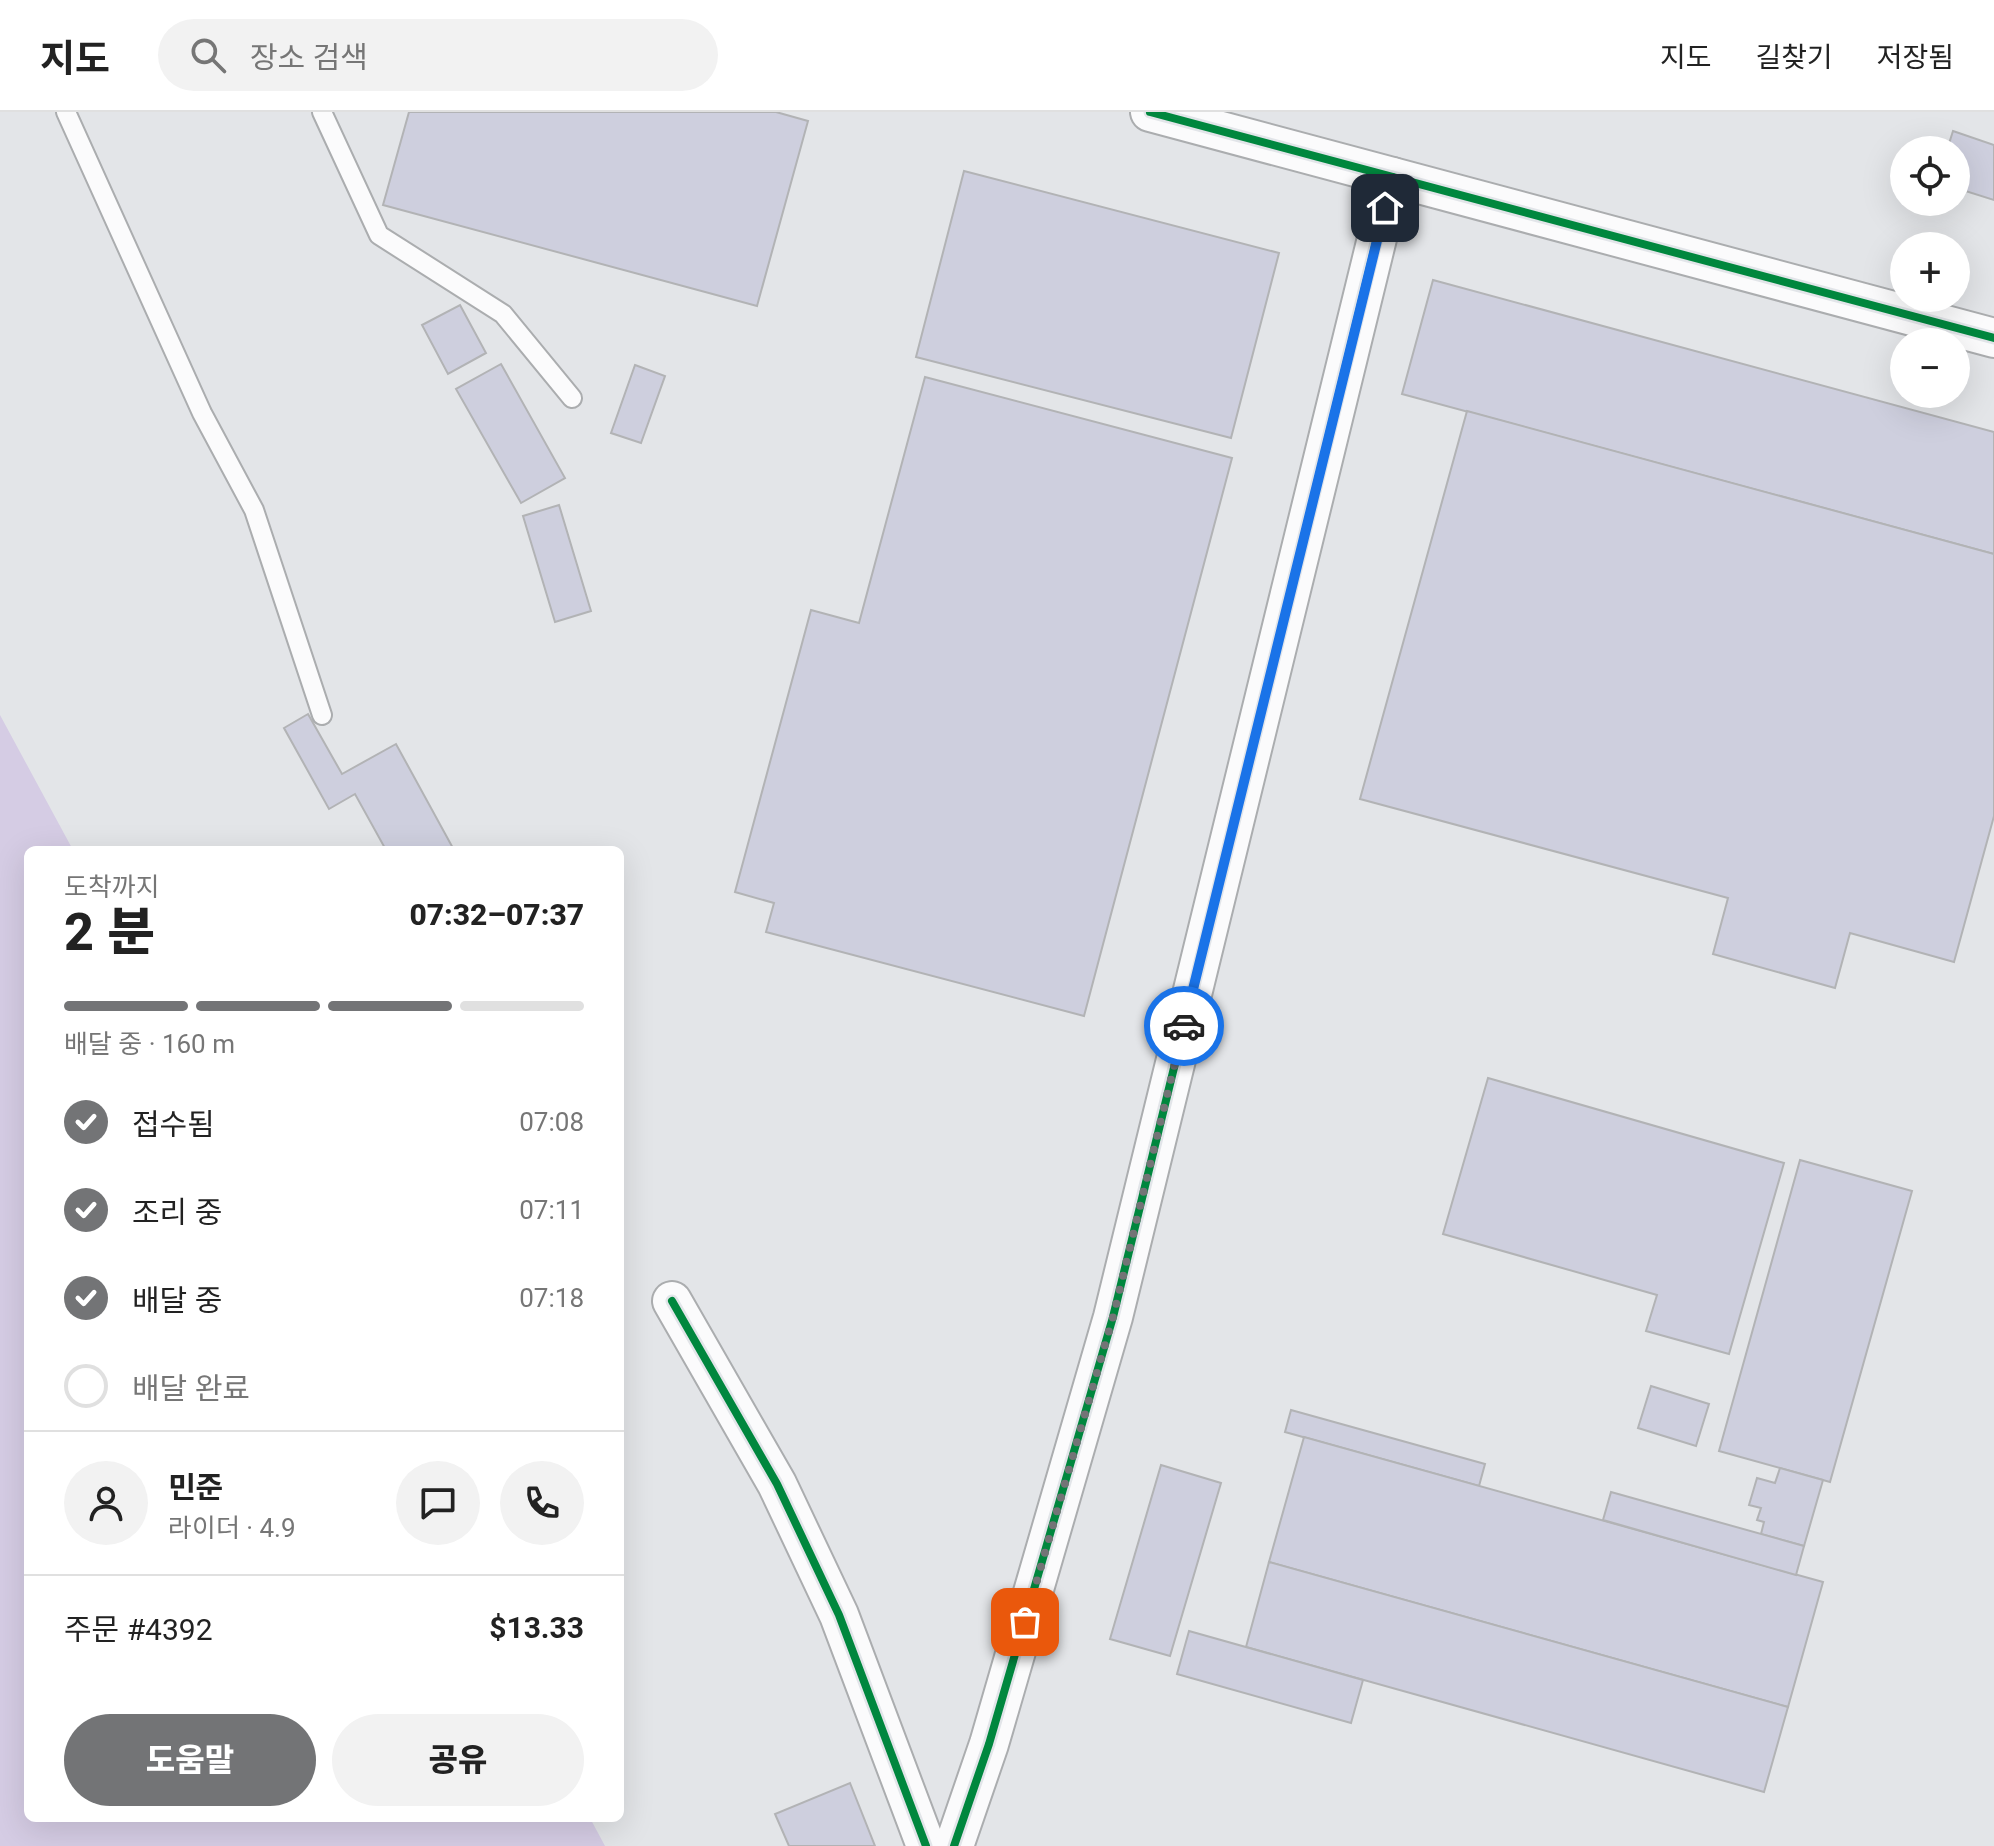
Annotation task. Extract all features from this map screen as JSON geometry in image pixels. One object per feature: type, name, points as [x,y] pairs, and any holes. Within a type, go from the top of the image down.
[{"type":"street","points":[[1150,112],[1994,338]]},
{"type":"street","points":[[954,1846],[989,1744],[1113,1317],[1392,177]]},
{"type":"street","points":[[672,1301],[777,1484],[839,1615],[926,1846]]},
{"type":"lane","points":[[66,112],[202,413],[254,510],[322,715]]},
{"type":"lane","points":[[322,112],[379,235],[503,314],[572,398]]},
{"type":"shaded area","points":[[0,715],[71,846],[24,846],[24,1822],[592,1822],[605,1846],[0,1846]]},
{"type":"building","points":[[409,112],[776,112],[808,121],[757,306],[383,205]]},
{"type":"building","points":[[1953,131],[1968,136],[1951,136]]},
{"type":"building","points":[[1970,137],[1994,145],[1994,200],[1970,192]]},
{"type":"building","points":[[964,171],[1279,253],[1231,438],[916,357]]},
{"type":"building","points":[[1433,280],[1890,404],[1890,408],[1905,408],[1994,432],[1994,554],[1402,394]]},
{"type":"building","points":[[460,305],[486,353],[448,374],[422,325]]},
{"type":"building","points":[[501,364],[565,478],[521,503],[456,389]]},
{"type":"building","points":[[635,365],[665,376],[641,443],[611,433]]},
{"type":"building","points":[[925,377],[1232,458],[1084,1016],[766,932],[774,903],[735,892],[811,610],[859,623]]},
{"type":"building","points":[[1467,411],[1994,554],[1994,816],[1954,962],[1850,933],[1835,988],[1713,954],[1728,898],[1360,799]]},
{"type":"building","points":[[559,505],[591,611],[555,622],[523,516]]},
{"type":"building","points":[[308,714],[342,774],[396,744],[452,846],[384,846],[355,794],[329,809],[284,728]]},
{"type":"building","points":[[1488,1078],[1784,1163],[1729,1354],[1646,1331],[1657,1295],[1443,1234]]},
{"type":"building","points":[[1800,1160],[1912,1191],[1830,1482],[1719,1451]]},
{"type":"building","points":[[1651,1386],[1709,1404],[1696,1446],[1638,1428]]},
{"type":"building","points":[[1291,1410],[1485,1464],[1479,1486],[1285,1432]]},
{"type":"building","points":[[1304,1437],[1823,1582],[1788,1707],[1269,1562]]},
{"type":"building","points":[[1161,1465],[1221,1483],[1170,1656],[1110,1639]]},
{"type":"building","points":[[1780,1468],[1823,1480],[1804,1546],[1761,1534],[1764,1522],[1757,1520],[1761,1508],[1749,1505],[1757,1478],[1775,1483]]},
{"type":"building","points":[[1611,1492],[1804,1546],[1796,1575],[1603,1520]]},
{"type":"building","points":[[1269,1562],[1788,1707],[1764,1792],[1246,1647]]},
{"type":"building","points":[[1189,1631],[1363,1680],[1351,1723],[1177,1674]]},
{"type":"building","points":[[850,1783],[875,1846],[789,1846],[775,1814]]},
{"type":"cycle path","points":[[1150,112],[1994,338]]},
{"type":"cycle path","points":[[954,1846],[989,1744],[1113,1317],[1392,177]]},
{"type":"cycle path","points":[[672,1301],[777,1484],[839,1615],[926,1846]]},
{"type":"way so far","points":[[1025,1622],[1113,1317],[1184,1026]]},
{"type":"route","points":[[1184,1026],[1385,208]]}]
